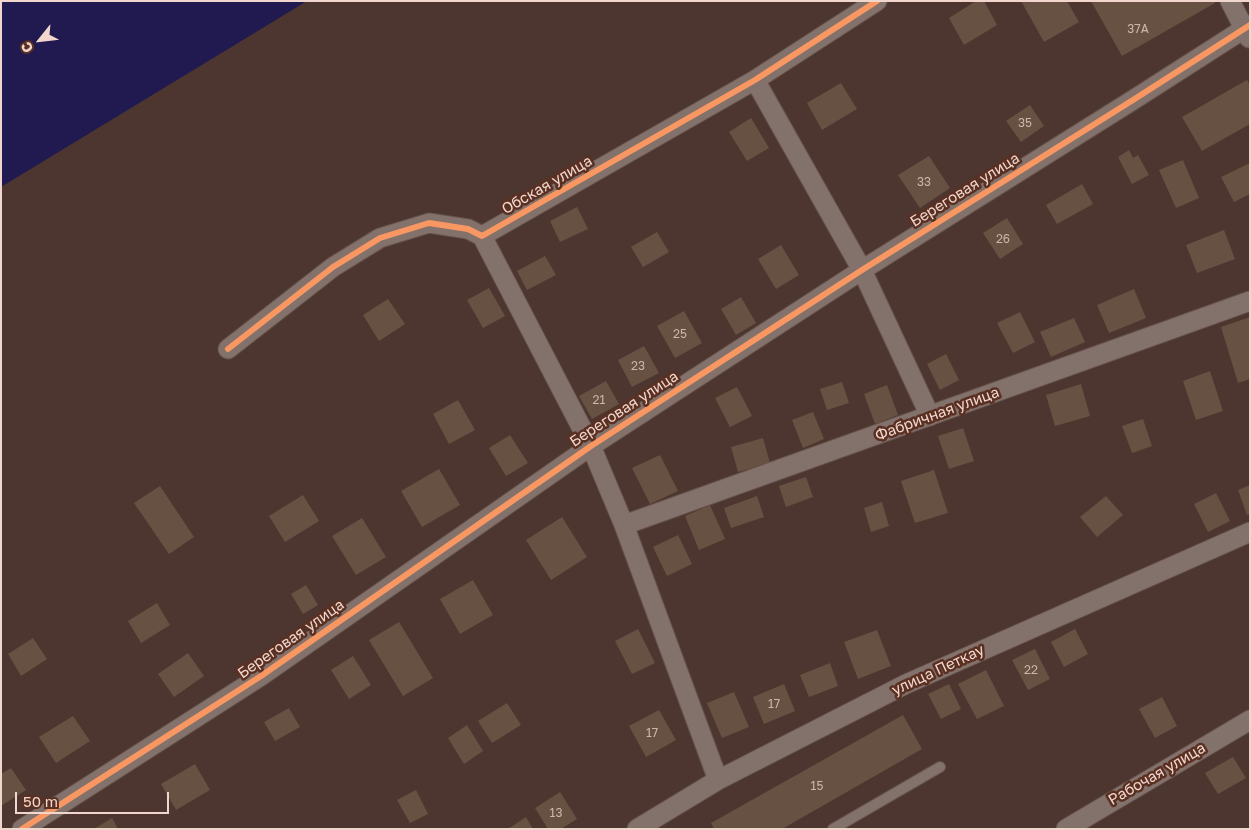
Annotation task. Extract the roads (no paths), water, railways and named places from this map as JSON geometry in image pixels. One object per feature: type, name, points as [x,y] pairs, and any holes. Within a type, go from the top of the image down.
[{"type":"street","name":"Обская улица","points":[[482,236],[755,80],[877,1]]},
{"type":"street","points":[[1230,1],[1248,31]]},
{"type":"street","name":"Береговая улица","points":[[22,829],[261,676],[591,446],[862,270],[1248,31]]},
{"type":"street","points":[[755,80],[862,270],[930,416]]},
{"type":"street","points":[[228,349],[333,267],[380,238],[428,223],[468,229],[482,236],[591,446],[624,525],[718,780]]},
{"type":"street","name":"Фабричная улица","points":[[624,525],[1250,302]]},
{"type":"street","name":"улица Петкау","points":[[637,829],[718,780],[906,684],[1250,532]]},
{"type":"street","name":"Рабочая улица","points":[[1066,829],[1250,720]]},
{"type":"lane","points":[[833,829],[940,768]]}]
